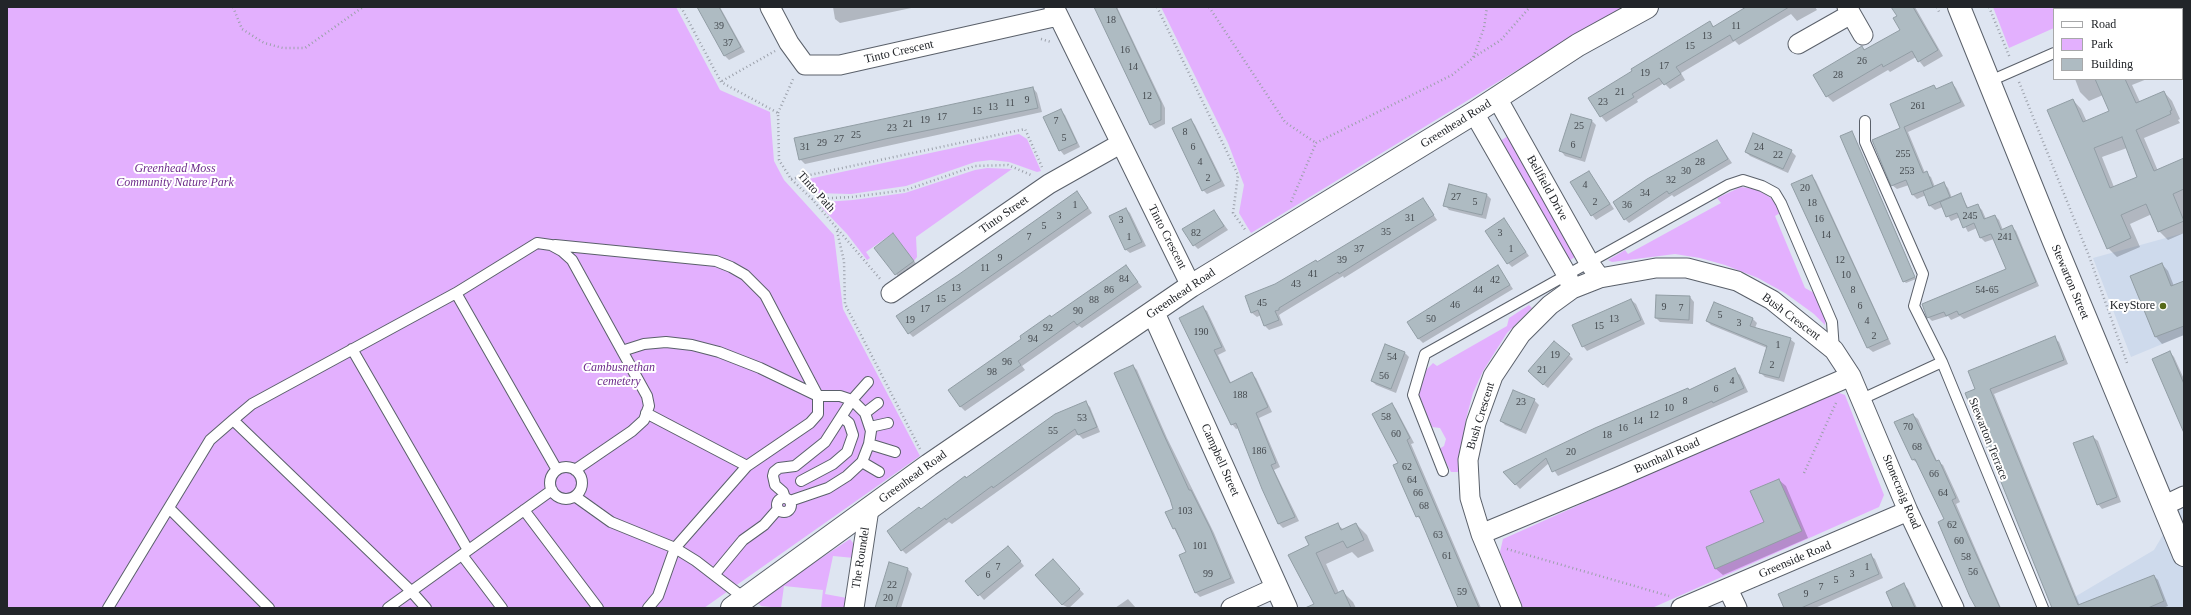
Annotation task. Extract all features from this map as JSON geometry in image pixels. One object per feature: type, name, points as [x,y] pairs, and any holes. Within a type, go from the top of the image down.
[{"type":"street","points":[[770,7],[789,43],[805,65]]},
{"type":"street","name":"Greenhead Road","points":[[738,603],[929,465],[1191,286],[1474,113],[1578,45],[1647,7]]},
{"type":"street","name":"Stewarton Street","points":[[1959,7],[2184,555]]},
{"type":"street","points":[[1798,44],[1849,10],[1863,35]]},
{"type":"street","name":"Tinto Crescent","points":[[805,65],[840,65],[1056,11],[1191,286]]},
{"type":"street","name":"Bellfield Drive","points":[[1497,98],[1595,271]]},
{"type":"street","points":[[1474,113],[1570,282]]},
{"type":"street","name":"Tinto Street","points":[[891,293],[1049,184],[1120,144]]},
{"type":"street","name":"Bush Crescent","points":[[1512,608],[1483,538],[1470,498],[1468,460],[1476,423],[1493,376],[1521,334],[1550,305],[1570,282],[1595,271],[1656,268],[1687,268],[1737,281],[1772,300],[1834,350],[1847,377]]},
{"type":"street","name":"Campbell Street","points":[[1153,312],[1286,608]]},
{"type":"street","name":"Burnhall Road","points":[[1483,538],[1847,377]]},
{"type":"street","name":"Stonecraig Road","points":[[1847,377],[1862,399],[1908,511],[1954,608]]},
{"type":"street","points":[[2163,506],[2184,496]]},
{"type":"street","name":"The Roundel","points":[[854,608],[869,509]]},
{"type":"street","name":"Greenside Road","points":[[1699,604],[1728,589],[1908,511]]},
{"type":"street","points":[[1230,608],[1277,587]]},
{"type":"street","points":[[1728,589],[1737,608]]},
{"type":"lane","points":[[1990,81],[2053,53]]},
{"type":"lane","name":"Stewarton Terrace","points":[[1865,121],[1865,142],[1923,274],[1914,306],[1942,362],[2043,608]]},
{"type":"lane","points":[[1595,271],[1728,185],[1743,180],[1762,186],[1775,193],[1781,203],[1832,322],[1834,350]]},
{"type":"lane","points":[[108,608],[210,440],[233,420],[252,404],[456,293],[537,242],[551,245],[716,261],[731,267],[745,275],[764,295],[818,396],[818,414],[810,423],[747,466],[675,548],[658,596],[648,608]]},
{"type":"lane","points":[[551,245],[562,250],[572,260],[647,396],[648,406],[644,420],[632,431],[575,470]]},
{"type":"lane","points":[[1443,471],[1413,395],[1425,354],[1570,282]]},
{"type":"lane","points":[[456,293],[557,470]]},
{"type":"lane","points":[[622,351],[644,344],[666,342],[692,345],[719,352],[760,368],[818,396],[840,396],[852,400],[865,413],[870,427],[869,444],[862,462],[842,479],[828,488],[808,496],[780,499],[777,504],[778,509],[764,525],[743,540],[714,575]]},
{"type":"lane","points":[[352,349],[465,553],[502,608]]},
{"type":"lane","points":[[1862,399],[1942,362]]},
{"type":"lane","points":[[788,499],[775,485],[773,476],[774,472],[780,468],[795,466],[825,442],[852,400],[868,382]]},
{"type":"lane","points":[[865,413],[878,403]]},
{"type":"lane","points":[[646,413],[747,466]]},
{"type":"lane","points":[[801,481],[833,464],[847,452],[853,435],[849,423],[842,417]]},
{"type":"lane","points":[[233,420],[411,591],[426,608]]},
{"type":"lane","points":[[870,427],[888,423]]},
{"type":"lane","points":[[869,444],[895,452]]},
{"type":"lane","points":[[862,462],[879,472]]},
{"type":"lane","points":[[795,466],[808,496]]},
{"type":"lane","points":[[568,467],[575,470],[581,475],[581,491],[576,496],[568,500],[560,498],[552,490],[550,480],[557,470],[568,467]]},
{"type":"lane","points":[[388,608],[552,490]]},
{"type":"lane","points":[[576,496],[611,522],[675,548],[714,575],[738,603]]},
{"type":"lane","points":[[169,508],[269,608]]},
{"type":"lane","points":[[524,510],[598,608]]},
{"type":"path","points":[[233,7],[242,29],[264,43],[283,48],[305,48],[363,7]]},
{"type":"path","points":[[681,7],[721,82],[778,113],[793,79],[805,65]]},
{"type":"path","points":[[1157,7],[1238,175],[1233,213],[1256,246]]},
{"type":"path","points":[[1209,7],[1285,122],[1316,143]]},
{"type":"path","points":[[1473,58],[1484,28],[1487,7]]},
{"type":"path","points":[[1286,228],[1292,198],[1316,143],[1452,75],[1473,58],[1501,40],[1530,7]]},
{"type":"path","points":[[1989,7],[2088,256],[2130,371]]},
{"type":"path","points":[[721,82],[789,43]]},
{"type":"path","name":"Tinto Path","points":[[778,113],[779,160],[791,179],[812,199],[837,230],[845,236],[891,293]]},
{"type":"path","points":[[791,179],[1025,129],[1049,184]]},
{"type":"path","points":[[812,199],[852,198],[906,190],[975,166],[988,165],[1018,168],[1049,184]]},
{"type":"path","points":[[837,230],[844,261],[845,304],[929,465]]},
{"type":"path","points":[[1804,473],[1847,377]]},
{"type":"path","points":[[1483,538],[1699,604]]},
{"type":"shaded area","points":[[2184,233],[2184,335],[2131,357],[2093,258]]},
{"type":"shaded area","points":[[2184,505],[2184,608],[2056,608],[2154,550],[2180,506]]},
{"type":"green space","points":[[7,7],[676,7],[720,90],[770,112],[774,161],[784,180],[834,235],[843,309],[920,456],[704,608],[7,608]]},
{"type":"green space","points":[[1161,7],[1627,7],[1519,69],[1251,233],[1239,213],[1244,185],[1228,143]]},
{"type":"green space","points":[[1993,7],[2100,7],[2053,8],[2053,28],[2009,48]]},
{"type":"green space","points":[[1019,134],[1027,139],[1041,171],[1037,172],[1009,162],[991,160],[975,162],[906,186],[851,194],[814,193],[802,184],[804,180]]},
{"type":"green space","points":[[1508,136],[1576,256],[1569,261],[1500,141]]},
{"type":"green space","points":[[987,168],[1012,169],[916,237],[917,257],[914,261],[893,233],[866,252],[870,258],[867,260],[847,234],[822,208],[825,202],[905,193],[975,170]]},
{"type":"green space","points":[[1741,187],[1756,189],[1771,198],[1778,208],[1780,213],[1775,216],[1805,288],[1816,294],[1826,319],[1825,325],[1814,314],[1785,293],[1758,278],[1725,265],[1700,258],[1675,254],[1612,262],[1608,260],[1625,250],[1628,254],[1721,203],[1717,198]]},
{"type":"green space","points":[[1529,305],[1532,308],[1507,333],[1483,371],[1473,393],[1466,419],[1458,472],[1451,472],[1439,449],[1444,446],[1446,439],[1440,428],[1432,427],[1418,395],[1426,370],[1433,363],[1437,366],[1507,326],[1509,318]]},
{"type":"green space","points":[[1834,391],[1845,395],[1884,495],[1879,507],[1652,608],[1523,608],[1500,552],[1503,539]]},
{"type":"green space","points":[[850,539],[856,547],[854,558],[833,556],[825,594],[847,598],[845,608],[821,608],[823,590],[784,586],[781,608],[761,606],[756,601]]},
{"type":"building","points":[[697,7],[719,7],[741,47],[724,56]]},
{"type":"building","points":[[1094,7],[1116,7],[1161,103],[1161,120],[1150,125]]},
{"type":"building","points":[[1746,7],[1789,7],[1733,41],[1730,35],[1676,67],[1681,74],[1664,85],[1659,78],[1632,94],[1634,97],[1600,117],[1588,98],[1632,71],[1631,69],[1710,21],[1713,27]]},
{"type":"building","points":[[1891,7],[1913,7],[1938,50],[1918,62],[1912,51],[1883,67],[1882,64],[1826,97],[1813,75],[1862,46],[1864,50],[1900,30],[1893,18],[1897,16]]},
{"type":"building","points":[[2095,80],[2125,80],[2136,103],[2164,91],[2172,110],[2170,111],[2171,114],[2136,130],[2154,171],[2184,158],[2184,189],[2173,194],[2184,221],[2158,232],[2146,204],[2121,215],[2131,238],[2107,249],[2047,110],[2073,99],[2083,122],[2109,111]],"holes":[[[2122,137],[2137,177],[2110,188],[2094,148]]]},
{"type":"building","points":[[1952,82],[1961,102],[1904,127],[1923,173],[1927,171],[1933,187],[1912,195],[1906,180],[1891,186],[1872,140],[1900,128],[1890,104],[1934,85],[1936,89]]},
{"type":"building","points":[[1033,87],[1038,108],[885,139],[799,160],[794,138]]},
{"type":"building","points":[[1061,109],[1077,143],[1059,151],[1043,117]]},
{"type":"building","points":[[1571,114],[1592,120],[1581,158],[1559,151]]},
{"type":"building","points":[[1191,119],[1221,181],[1202,191],[1172,128]]},
{"type":"building","points":[[1852,131],[1915,277],[1903,282],[1840,136]]},
{"type":"building","points":[[1753,133],[1792,150],[1783,169],[1745,152]]},
{"type":"building","points":[[1717,140],[1728,159],[1669,194],[1667,191],[1624,220],[1613,202],[1647,179]]},
{"type":"building","points":[[1589,171],[1610,204],[1591,216],[1570,182]]},
{"type":"building","points":[[1812,175],[1888,339],[1867,348],[1791,184]]},
{"type":"building","points":[[1944,182],[1950,197],[1929,206],[1923,191]]},
{"type":"building","points":[[1449,184],[1487,194],[1482,215],[1443,206]]},
{"type":"building","points":[[1077,191],[1088,208],[908,334],[896,316],[958,275]]},
{"type":"building","points":[[1961,193],[1967,208],[1978,204],[1984,219],[1995,215],[2001,230],[2012,225],[2036,282],[1959,315],[1957,311],[1946,316],[1944,312],[1927,318],[1922,304],[2006,269],[1991,234],[1980,238],[1974,223],[1963,228],[1957,213],[1946,217],[1940,202]]},
{"type":"building","points":[[1423,198],[1434,215],[1339,274],[1338,272],[1279,308],[1279,310],[1275,311],[1279,320],[1264,326],[1258,310],[1251,313],[1245,296],[1275,284],[1316,260],[1317,262]]},
{"type":"building","points":[[1126,208],[1142,242],[1125,250],[1109,216]]},
{"type":"building","points":[[1214,210],[1224,226],[1193,246],[1182,229]]},
{"type":"building","points":[[1504,218],[1526,252],[1507,264],[1485,231]]},
{"type":"building","points":[[893,233],[914,261],[895,275],[874,248]]},
{"type":"building","name":"KeyStore","points":[[2162,263],[2171,286],[2184,281],[2184,326],[2155,337],[2130,276]]},
{"type":"building","points":[[1126,265],[1138,282],[1077,325],[1074,321],[1018,361],[1021,365],[960,407],[948,390],[1021,339],[1020,336],[1050,315],[1051,317]]},
{"type":"building","points":[[1498,265],[1510,285],[1418,339],[1407,322]]},
{"type":"building","points":[[1656,295],[1690,296],[1689,320],[1655,318]]},
{"type":"building","points":[[1631,299],[1641,320],[1582,347],[1572,325]]},
{"type":"building","points":[[1714,302],[1753,318],[1750,326],[1791,338],[1779,378],[1759,373],[1767,346],[1706,321]]},
{"type":"building","points":[[1203,306],[1222,347],[1214,350],[1230,383],[1252,372],[1268,407],[1256,413],[1276,463],[1271,465],[1295,517],[1278,524],[1262,489],[1236,423],[1231,425],[1179,318]]},
{"type":"building","points":[[2055,336],[2064,360],[1990,389],[2078,605],[2154,575],[2164,601],[2148,608],[2052,608],[1965,393],[1975,389],[1968,371]]},
{"type":"building","points":[[1554,341],[1570,354],[1543,385],[1528,371]]},
{"type":"building","points":[[1385,344],[1405,352],[1391,389],[1371,381]]},
{"type":"building","points":[[2170,351],[2184,384],[2184,433],[2152,359]]},
{"type":"building","points":[[1133,365],[1189,490],[1191,490],[1210,528],[1231,578],[1195,593],[1179,555],[1186,552],[1175,528],[1173,529],[1165,512],[1173,509],[1170,499],[1114,373]]},
{"type":"building","points":[[1735,368],[1744,388],[1713,403],[1712,401],[1552,472],[1546,458],[1515,485],[1503,472],[1595,428],[1688,388],[1689,390]]},
{"type":"building","points":[[1513,390],[1535,399],[1521,430],[1500,421]]},
{"type":"building","points":[[1086,401],[1097,427],[1078,435],[1075,429],[993,488],[992,486],[946,520],[945,518],[901,551],[887,531],[919,507],[921,509],[965,476],[966,478],[1055,414]]},
{"type":"building","points":[[1392,403],[1410,438],[1407,440],[1479,608],[1458,608],[1419,516],[1416,517],[1393,465],[1398,463],[1372,414]]},
{"type":"building","points":[[1913,414],[1936,461],[1939,460],[1956,498],[1952,500],[2000,608],[1976,608],[1970,597],[1938,522],[1944,519],[1915,459],[1912,460],[1894,422]]},
{"type":"building","points":[[2093,436],[2117,497],[2097,505],[2073,443]]},
{"type":"building","points":[[1779,479],[1802,531],[1715,569],[1706,547],[1764,522],[1750,491]]},
{"type":"building","points":[[1338,523],[1341,530],[1356,523],[1364,540],[1347,548],[1343,541],[1316,553],[1335,594],[1343,590],[1351,608],[1305,608],[1314,604],[1288,555],[1309,545],[1305,537]]},
{"type":"building","points":[[1008,546],[1021,561],[978,596],[965,581]]},
{"type":"building","points":[[1871,554],[1879,574],[1801,608],[1784,608],[1778,594]]},
{"type":"building","points":[[1053,559],[1080,589],[1062,605],[1035,575]]},
{"type":"building","points":[[889,562],[908,568],[904,583],[896,608],[875,608]]},
{"type":"building","points":[[1904,583],[1915,608],[1893,608],[1886,592]]},
{"type":"place","name":"KeyStore","points":[[2163,306]]},
{"type":"park label","name":"Greenhead Moss Community Nature Park","points":[[175,176]]},
{"type":"park label","name":"Cambusnethan cemetery","points":[[619,375]]}]
